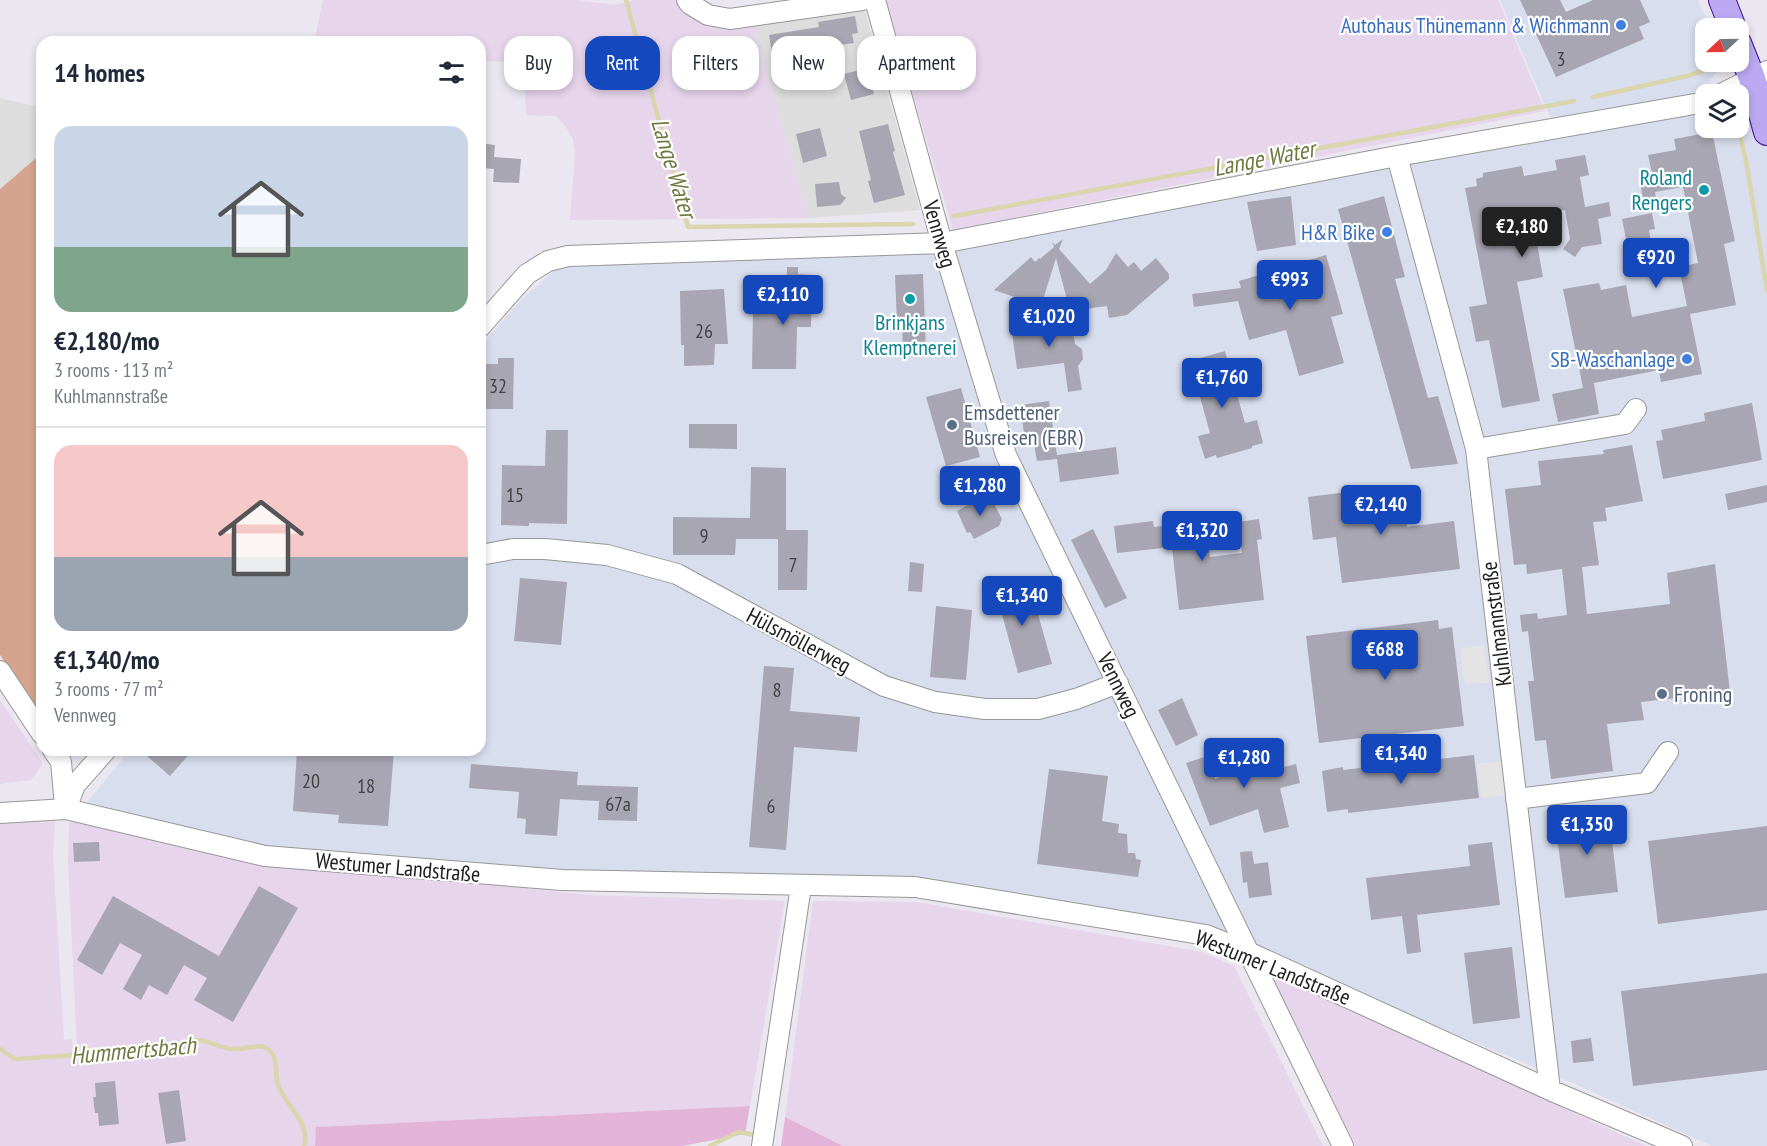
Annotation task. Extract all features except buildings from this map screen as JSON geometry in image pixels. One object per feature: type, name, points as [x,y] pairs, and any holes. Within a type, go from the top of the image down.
[{"type":"main road","points":[[1722,0],[1729,18]]},
{"type":"main road","points":[[1749,59],[1760,75],[1767,132]]},
{"type":"street","points":[[687,0],[708,15],[730,19],[862,0]]},
{"type":"street","name":"Vennweg","points":[[875,0],[942,243],[1006,455],[1343,1146]]},
{"type":"street","points":[[1742,84],[1760,75]]},
{"type":"street","points":[[486,320],[526,274],[548,261],[568,256],[942,243],[1397,156],[1695,104]]},
{"type":"street","name":"Kuhlmannstraße","points":[[1397,156],[1476,450],[1550,1090]]},
{"type":"street","points":[[1476,450],[1626,424],[1636,409]]},
{"type":"street","name":"Hülsmöllerweg","points":[[486,554],[513,549],[545,549],[607,555],[677,574],[884,686],[935,702],[985,709],[1038,709],[1076,699],[1118,683]]},
{"type":"street","points":[[0,671],[36,725]]},
{"type":"street","points":[[1516,799],[1647,783],[1668,752]]},
{"type":"street","points":[[57,756],[61,762],[66,809]]},
{"type":"street","points":[[66,809],[75,785],[101,756]]},
{"type":"street","name":"Westumer Landstraße","points":[[0,813],[66,809],[265,856],[562,880],[915,887],[1206,935],[1550,1090],[1682,1146]]},
{"type":"street","points":[[762,1146],[801,886]]},
{"type":"shaded area","points":[[323,0],[578,0],[614,5],[634,0],[677,0],[693,14],[710,22],[753,26],[756,36],[672,36],[672,90],[759,90],[759,47],[809,218],[570,220],[575,154],[573,139],[556,116],[526,115],[525,90],[573,90],[573,36],[504,36],[504,62],[486,61],[486,36],[315,36]]},
{"type":"shaded area","points":[[862,0],[872,36],[857,36],[857,90],[887,90],[920,210],[809,218],[772,90],[845,90],[845,36],[771,36],[771,88],[759,47],[759,36],[756,36],[753,26],[841,10]]},
{"type":"shaded area","points":[[885,0],[1498,0],[1545,111],[953,230],[912,90],[976,90],[976,36],[896,36]]},
{"type":"shaded area","points":[[1500,0],[1698,0],[1706,18],[1695,18],[1695,72],[1716,72],[1708,84],[1695,84],[1695,138],[1749,138],[1749,113],[1767,107],[1767,1146],[1712,1146],[1566,1080],[1350,991],[1248,946],[968,888],[564,873],[337,851],[259,846],[87,802],[125,756],[486,756],[486,340],[521,300],[560,266],[926,254],[1330,178],[1559,138]]},
{"type":"shaded area","points":[[0,98],[36,107],[36,158],[0,189]]},
{"type":"shaded area","points":[[36,158],[36,708],[0,655],[0,189]]},
{"type":"shaded area","points":[[1484,645],[1489,683],[1465,684],[1460,648]]},
{"type":"shaded area","points":[[0,700],[36,756],[43,763],[31,780],[0,784]]},
{"type":"shaded area","points":[[1502,761],[1505,795],[1481,798],[1477,764]]},
{"type":"shaded area","points":[[74,818],[332,868],[588,895],[785,901],[750,1106],[317,1127],[315,1146],[0,1146],[0,824],[55,821],[53,855],[64,1040],[72,1039],[73,1050],[77,1049],[68,861],[69,821]]},
{"type":"shaded area","points":[[813,901],[917,902],[1202,952],[1234,966],[1323,1146],[843,1146],[785,1117]]},
{"type":"shaded area","points":[[1269,973],[1646,1146],[1355,1146]]},
{"type":"shaded area","points":[[750,1106],[745,1134],[682,1146],[315,1146],[316,1127]]},
{"type":"shaded area","points":[[785,1117],[843,1146],[781,1146]]},
{"type":"waterway","name":"Lange Water","points":[[626,0],[688,227],[913,224]]},
{"type":"waterway","name":"Lange Water","points":[[1593,97],[1699,72]]},
{"type":"waterway","name":"Lange Water","points":[[954,216],[1574,101]]},
{"type":"waterway","name":"Lange Water","points":[[1741,138],[1767,291]]},
{"type":"waterway","name":"Hummertsbach","points":[[0,1049],[15,1059],[170,1049],[196,1040],[232,1049],[264,1047],[274,1056],[281,1092],[304,1129],[304,1146]]},
{"type":"waterway","name":"Hummertsbach","points":[[710,1146],[738,1132],[756,1135]]},
{"type":"place","name":"Autohaus Thünemann & Wichmann","points":[[1621,25]]},
{"type":"place","name":"Roland Rengers","points":[[1704,190]]},
{"type":"place","name":"H&R Bike","points":[[1387,232]]},
{"type":"place","name":"Brinkjans Klemptnerei","points":[[910,299]]},
{"type":"place","name":"SB-Waschanlage","points":[[1687,359]]},
{"type":"place","name":"Emsdettener Busreisen (EBR)","points":[[952,425]]},
{"type":"place","name":"Froning","points":[[1662,694]]}]
